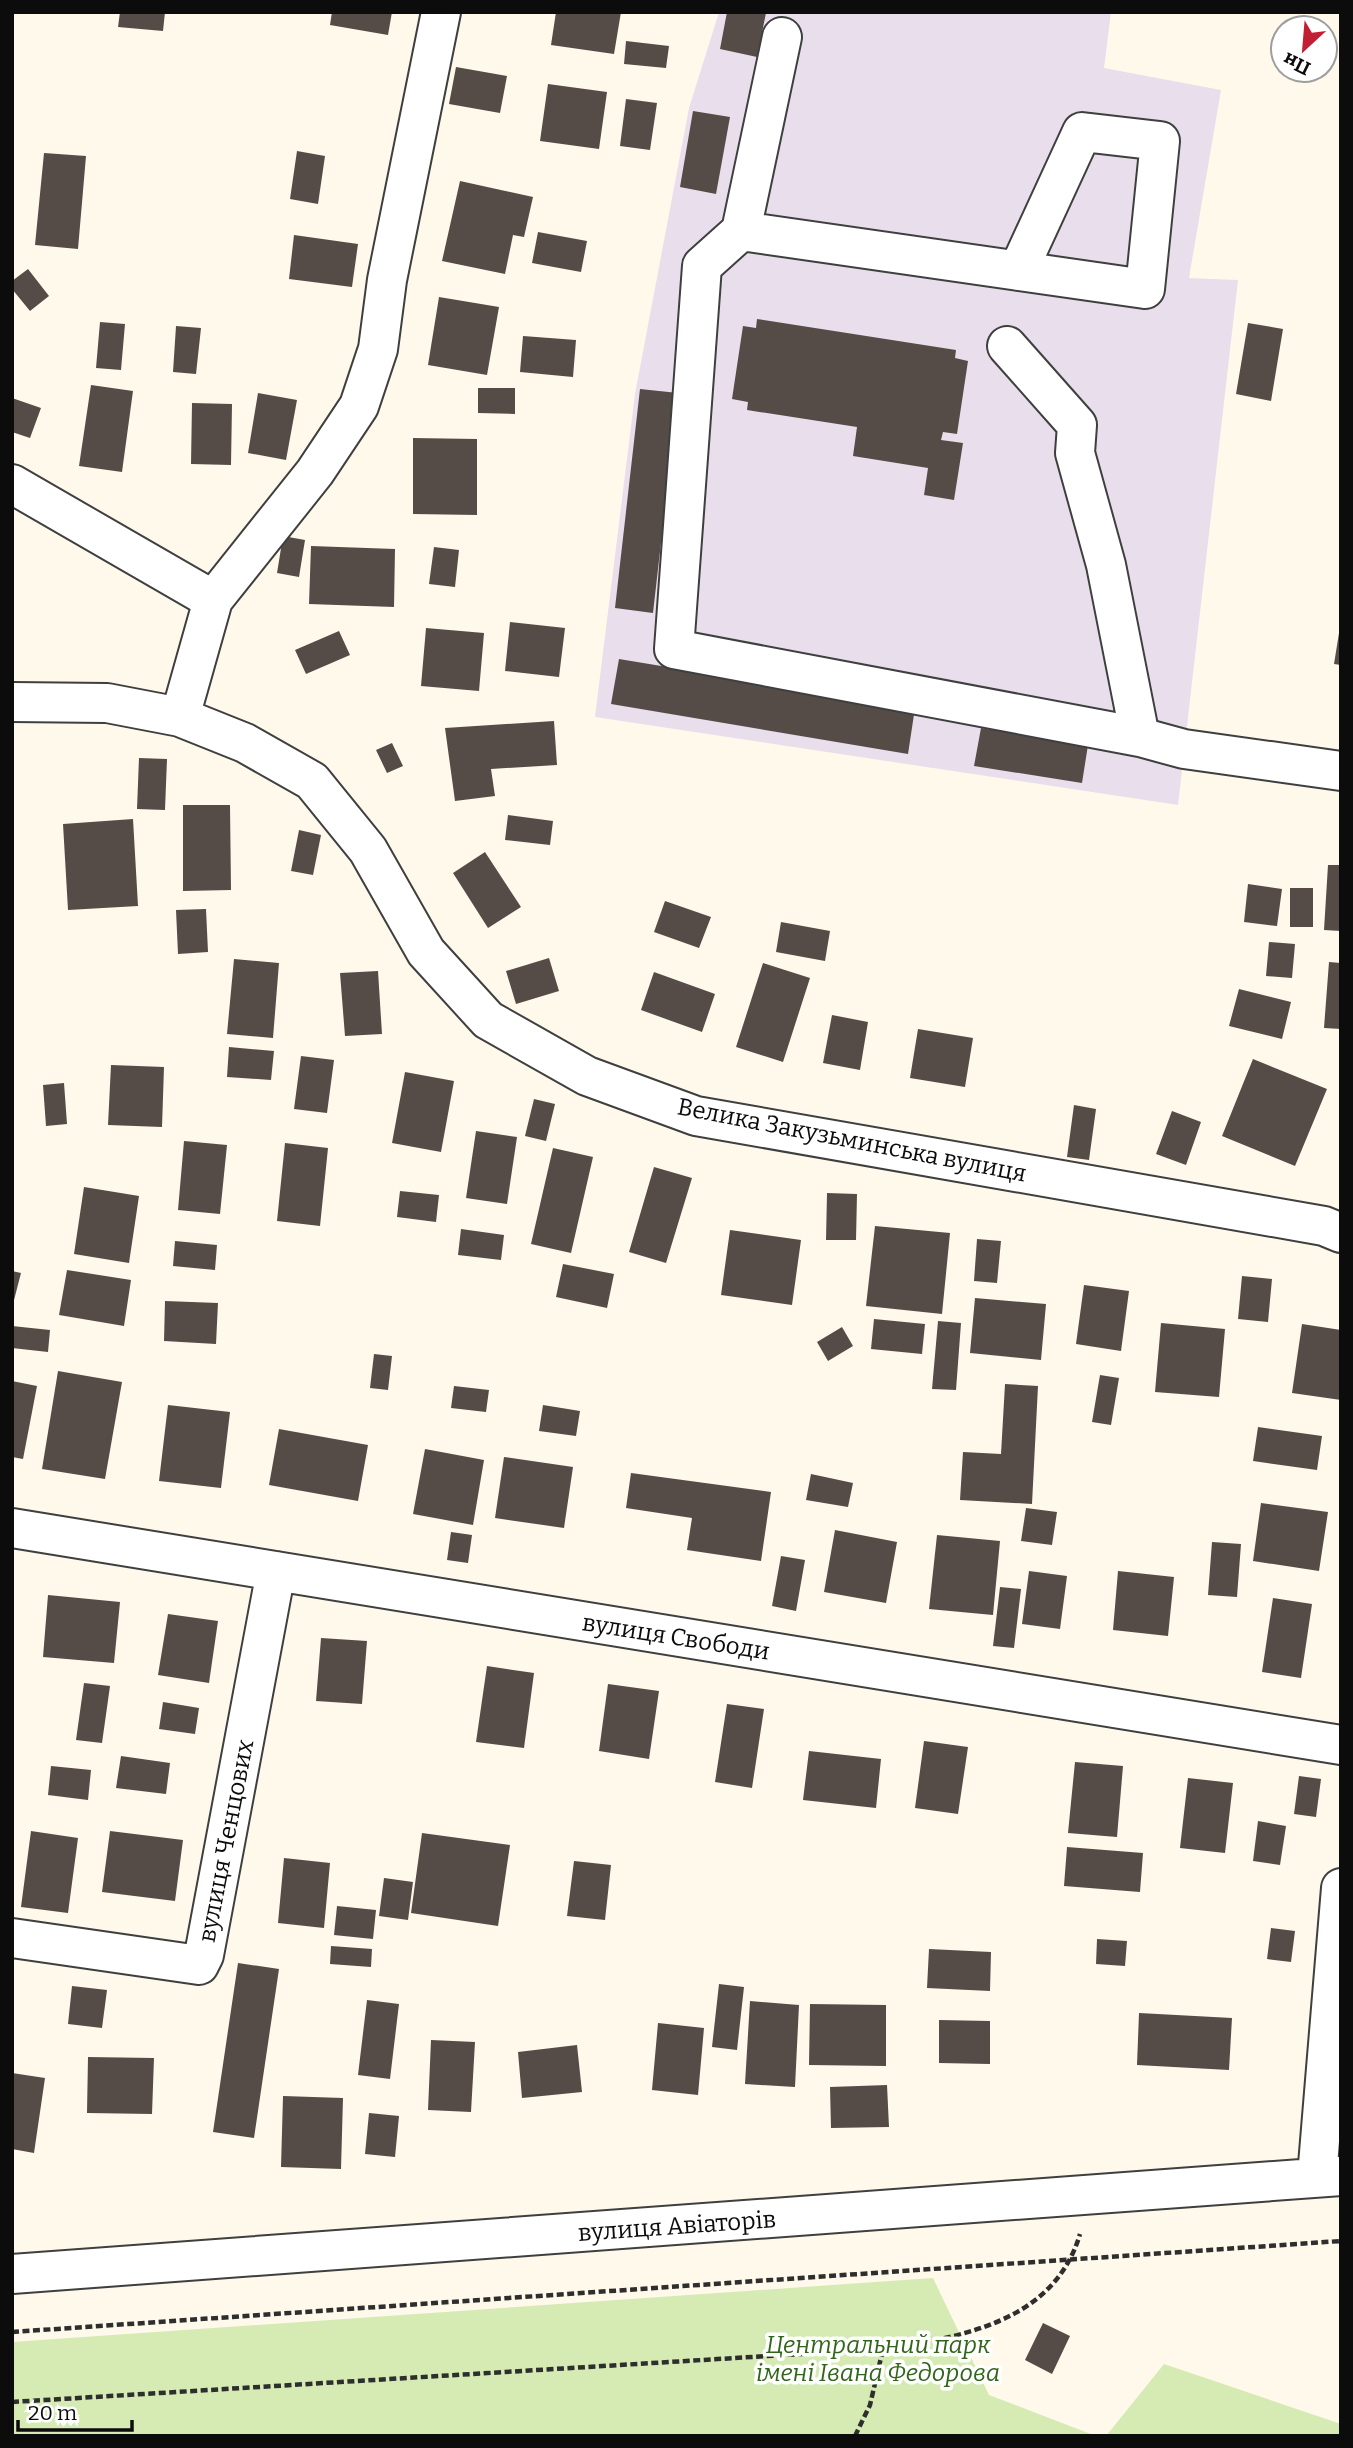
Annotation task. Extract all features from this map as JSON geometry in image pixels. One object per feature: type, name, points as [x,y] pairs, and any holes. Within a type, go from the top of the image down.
[{"type":"street","points":[[180,717],[213,600],[315,472],[359,406],[379,349],[387,280],[441,12]]},
{"type":"street","points":[[782,37],[741,231],[702,266],[674,649],[1140,737],[1184,749],[1341,771]]},
{"type":"street","points":[[741,231],[1018,271],[1145,289],[1160,141],[1082,132],[1018,271]]},
{"type":"street","points":[[1007,346],[1077,425],[1075,453],[1105,565],[1140,737]]},
{"type":"street","points":[[12,484],[213,600]]},
{"type":"street","name":"Велика Закузьминська вулиця","points":[[12,702],[107,703],[180,717],[244,743],[312,781],[368,850],[426,952],[488,1020],[587,1076],[696,1116],[1324,1226],[1341,1233]]},
{"type":"street","name":"вулиця Свободи","points":[[12,1528],[1341,1745]]},
{"type":"street","name":"вулиця Ченцових","points":[[12,1938],[199,1965],[204,1955],[276,1571]]},
{"type":"street","points":[[1329,2176],[1340,1896]]},
{"type":"street","name":"вулиця Авіаторів","points":[[12,2274],[1091,2196],[1329,2176]]},
{"type":"path","points":[[12,2402],[883,2348],[987,2328],[1021,2310],[1047,2290],[1073,2259],[1091,2196]]},
{"type":"path","points":[[12,2332],[1341,2241]]},
{"type":"path","points":[[855,2436],[870,2404],[883,2348]]},
{"type":"shaded area","points":[[719,12],[1111,12],[1104,68],[1221,90],[1189,278],[1238,280],[1178,805],[595,717],[635,394],[689,108]]},
{"type":"green space","name":"Центральний парк імені Івана Федорова","points":[[933,2278],[989,2395],[1096,2436],[12,2436],[12,2342]]},
{"type":"green space","points":[[1164,2364],[1341,2424],[1341,2436],[1106,2436]]},
{"type":"building","points":[[120,12],[165,12],[163,31],[118,27]]},
{"type":"building","points":[[332,12],[392,12],[388,35],[330,25]]},
{"type":"building","points":[[556,12],[621,12],[614,54],[551,45]]},
{"type":"building","points":[[727,12],[766,13],[757,57],[720,49]]},
{"type":"building","points":[[626,41],[669,46],[666,68],[624,64]]},
{"type":"building","points":[[456,67],[507,76],[500,113],[449,104]]},
{"type":"building","points":[[548,84],[607,92],[599,149],[540,141]]},
{"type":"building","points":[[626,99],[657,103],[650,150],[620,146]]},
{"type":"building","points":[[693,111],[730,117],[716,194],[680,187]]},
{"type":"building","points":[[297,151],[325,156],[318,204],[290,199]]},
{"type":"building","points":[[44,153],[86,156],[78,249],[35,245]]},
{"type":"building","points":[[460,181],[533,197],[524,237],[513,235],[505,274],[442,261]]},
{"type":"building","points":[[538,232],[587,241],[581,272],[532,263]]},
{"type":"building","points":[[294,235],[358,244],[352,287],[289,279]]},
{"type":"building","points":[[28,269],[49,296],[30,311],[12,289],[12,281]]},
{"type":"building","points":[[439,297],[499,307],[487,375],[428,365]]},
{"type":"building","points":[[757,319],[956,350],[955,358],[968,361],[957,434],[943,432],[941,440],[963,443],[954,500],[924,495],[928,468],[853,456],[857,427],[747,410],[748,402],[732,399],[743,326],[756,328]]},
{"type":"building","points":[[100,322],[125,324],[121,370],[96,368]]},
{"type":"building","points":[[1248,323],[1283,329],[1271,401],[1236,394]]},
{"type":"building","points":[[176,326],[201,328],[196,374],[173,372]]},
{"type":"building","points":[[523,336],[576,340],[573,377],[520,372]]},
{"type":"building","points":[[91,385],[133,391],[122,472],[79,466]]},
{"type":"building","points":[[478,388],[515,388],[515,414],[478,413]]},
{"type":"building","points":[[640,389],[678,393],[653,613],[615,608]]},
{"type":"building","points":[[258,393],[297,400],[286,460],[248,453]]},
{"type":"building","points":[[12,398],[41,408],[30,438],[12,432]]},
{"type":"building","points":[[192,403],[232,404],[231,465],[191,464]]},
{"type":"building","points":[[413,438],[477,439],[477,515],[413,514]]},
{"type":"building","points":[[283,536],[305,540],[299,577],[277,573]]},
{"type":"building","points":[[311,546],[395,549],[394,607],[309,604]]},
{"type":"building","points":[[434,547],[459,550],[455,587],[429,584]]},
{"type":"building","points":[[510,622],[565,628],[559,677],[505,671]]},
{"type":"building","points":[[426,628],[484,633],[479,691],[421,686]]},
{"type":"building","points":[[339,631],[350,655],[306,674],[295,650]]},
{"type":"building","points":[[1341,633],[1341,665],[1334,664]]},
{"type":"building","points":[[619,659],[915,708],[908,754],[611,704]]},
{"type":"building","points":[[554,721],[557,765],[491,769],[495,796],[455,801],[445,728]]},
{"type":"building","points":[[981,728],[1088,745],[1082,783],[974,766]]},
{"type":"building","points":[[392,743],[403,766],[387,773],[376,750]]},
{"type":"building","points":[[139,758],[167,759],[165,810],[137,809]]},
{"type":"building","points":[[183,805],[230,805],[231,890],[183,891]]},
{"type":"building","points":[[508,815],[553,821],[550,845],[505,840]]},
{"type":"building","points":[[133,819],[138,906],[68,910],[63,824]]},
{"type":"building","points":[[299,830],[321,835],[313,875],[291,871]]},
{"type":"building","points":[[485,852],[521,907],[488,928],[453,873]]},
{"type":"building","points":[[1328,865],[1341,865],[1341,931],[1324,930]]},
{"type":"building","points":[[1248,884],[1282,889],[1277,926],[1244,922]]},
{"type":"building","points":[[1290,888],[1313,888],[1313,927],[1290,927]]},
{"type":"building","points":[[665,901],[711,917],[699,948],[654,932]]},
{"type":"building","points":[[206,909],[208,952],[178,954],[176,910]]},
{"type":"building","points":[[781,922],[830,931],[825,961],[776,952]]},
{"type":"building","points":[[1269,942],[1295,944],[1292,978],[1266,976]]},
{"type":"building","points":[[549,958],[559,991],[516,1004],[506,971]]},
{"type":"building","points":[[234,959],[279,963],[273,1038],[227,1034]]},
{"type":"building","points":[[1329,962],[1341,963],[1341,1029],[1324,1028]]},
{"type":"building","points":[[763,963],[810,978],[783,1062],[736,1047]]},
{"type":"building","points":[[378,971],[382,1034],[345,1036],[340,973]]},
{"type":"building","points":[[654,972],[715,994],[702,1032],[641,1010]]},
{"type":"building","points":[[1239,989],[1291,1002],[1282,1039],[1229,1026]]},
{"type":"building","points":[[832,1015],[868,1022],[860,1070],[823,1063]]},
{"type":"building","points":[[918,1029],[973,1038],[965,1087],[910,1078]]},
{"type":"building","points":[[229,1047],[274,1051],[271,1080],[227,1077]]},
{"type":"building","points":[[301,1056],[334,1060],[327,1113],[294,1109]]},
{"type":"building","points":[[1253,1059],[1327,1089],[1295,1166],[1222,1136]]},
{"type":"building","points":[[111,1065],[164,1067],[162,1127],[108,1125]]},
{"type":"building","points":[[405,1072],[454,1081],[441,1152],[392,1143]]},
{"type":"building","points":[[64,1083],[67,1124],[46,1126],[43,1085]]},
{"type":"building","points":[[534,1099],[555,1104],[546,1141],[525,1136]]},
{"type":"building","points":[[1074,1105],[1096,1109],[1089,1160],[1067,1157]]},
{"type":"building","points":[[1172,1111],[1201,1122],[1186,1165],[1156,1154]]},
{"type":"building","points":[[476,1131],[517,1137],[507,1204],[466,1198]]},
{"type":"building","points":[[184,1141],[227,1145],[220,1214],[178,1210]]},
{"type":"building","points":[[285,1143],[328,1148],[320,1226],[277,1221]]},
{"type":"building","points":[[553,1148],[593,1157],[571,1253],[531,1244]]},
{"type":"building","points":[[654,1167],[692,1178],[666,1263],[629,1252]]},
{"type":"building","points":[[84,1187],[139,1196],[129,1263],[74,1254]]},
{"type":"building","points":[[400,1191],[439,1195],[436,1222],[397,1217]]},
{"type":"building","points":[[827,1193],[857,1194],[856,1240],[826,1240]]},
{"type":"building","points":[[875,1226],[950,1233],[942,1314],[866,1306]]},
{"type":"building","points":[[461,1229],[504,1235],[501,1260],[458,1255]]},
{"type":"building","points":[[730,1230],[801,1240],[792,1305],[721,1295]]},
{"type":"building","points":[[977,1239],[1001,1241],[997,1283],[974,1281]]},
{"type":"building","points":[[175,1241],[217,1245],[215,1270],[173,1266]]},
{"type":"building","points":[[563,1264],[614,1274],[607,1308],[556,1297]]},
{"type":"building","points":[[67,1270],[131,1280],[124,1326],[59,1315]]},
{"type":"building","points":[[12,1271],[21,1273],[13,1304],[12,1304]]},
{"type":"building","points":[[1242,1276],[1272,1279],[1268,1322],[1238,1319]]},
{"type":"building","points":[[1084,1285],[1129,1291],[1121,1351],[1076,1344]]},
{"type":"building","points":[[975,1298],[1046,1304],[1041,1360],[970,1353]]},
{"type":"building","points":[[165,1301],[218,1303],[216,1344],[164,1341]]},
{"type":"building","points":[[874,1319],[925,1324],[922,1354],[871,1349]]},
{"type":"building","points":[[938,1321],[961,1323],[956,1390],[932,1389]]},
{"type":"building","points":[[1161,1323],[1225,1329],[1219,1397],[1155,1392]]},
{"type":"building","points":[[1302,1324],[1341,1330],[1341,1400],[1292,1393]]},
{"type":"building","points":[[12,1326],[50,1330],[48,1352],[12,1348]]},
{"type":"building","points":[[842,1327],[853,1346],[828,1361],[817,1342]]},
{"type":"building","points":[[374,1354],[392,1356],[388,1390],[370,1388]]},
{"type":"building","points":[[58,1371],[122,1382],[105,1479],[42,1469]]},
{"type":"building","points":[[1100,1375],[1119,1378],[1111,1425],[1092,1422]]},
{"type":"building","points":[[12,1381],[37,1386],[23,1459],[12,1457]]},
{"type":"building","points":[[1005,1384],[1038,1386],[1032,1504],[960,1500],[963,1452],[1001,1454]]},
{"type":"building","points":[[454,1386],[489,1390],[486,1412],[451,1408]]},
{"type":"building","points":[[168,1405],[230,1412],[221,1488],[159,1481]]},
{"type":"building","points":[[543,1405],[580,1411],[576,1436],[539,1431]]},
{"type":"building","points":[[1258,1427],[1322,1436],[1317,1470],[1253,1461]]},
{"type":"building","points":[[279,1429],[368,1445],[358,1501],[269,1485]]},
{"type":"building","points":[[425,1449],[484,1460],[473,1525],[413,1514]]},
{"type":"building","points":[[504,1457],[573,1467],[564,1528],[495,1518]]},
{"type":"building","points":[[631,1473],[771,1492],[761,1561],[687,1550],[692,1518],[626,1508]]},
{"type":"building","points":[[811,1474],[853,1483],[848,1507],[806,1500]]},
{"type":"building","points":[[1261,1503],[1328,1512],[1319,1571],[1253,1561]]},
{"type":"building","points":[[1026,1508],[1057,1512],[1052,1545],[1021,1541]]},
{"type":"building","points":[[835,1530],[897,1542],[886,1603],[824,1592]]},
{"type":"building","points":[[451,1532],[472,1535],[468,1563],[447,1560]]},
{"type":"building","points":[[937,1535],[1000,1541],[993,1615],[929,1609]]},
{"type":"building","points":[[1212,1542],[1241,1544],[1237,1597],[1208,1595]]},
{"type":"building","points":[[781,1556],[805,1560],[796,1611],[772,1606]]},
{"type":"building","points":[[1029,1571],[1067,1576],[1060,1629],[1022,1624]]},
{"type":"building","points":[[1118,1571],[1174,1577],[1168,1636],[1113,1630]]},
{"type":"building","points":[[1000,1587],[1021,1589],[1014,1648],[993,1646]]},
{"type":"building","points":[[48,1595],[120,1602],[114,1663],[43,1657]]},
{"type":"building","points":[[1273,1598],[1312,1604],[1301,1678],[1262,1672]]},
{"type":"building","points":[[168,1614],[218,1621],[209,1683],[158,1675]]},
{"type":"building","points":[[321,1638],[367,1641],[362,1704],[316,1701]]},
{"type":"building","points":[[487,1666],[534,1673],[524,1748],[476,1742]]},
{"type":"building","points":[[84,1683],[110,1686],[102,1743],[76,1740]]},
{"type":"building","points":[[608,1684],[659,1691],[649,1759],[599,1751]]},
{"type":"building","points":[[163,1702],[199,1708],[195,1734],[159,1729]]},
{"type":"building","points":[[727,1704],[764,1709],[752,1788],[715,1782]]},
{"type":"building","points":[[924,1741],[968,1747],[958,1814],[915,1808]]},
{"type":"building","points":[[809,1751],[881,1759],[876,1808],[803,1800]]},
{"type":"building","points":[[121,1756],[170,1763],[166,1794],[116,1788]]},
{"type":"building","points":[[1075,1762],[1123,1766],[1117,1837],[1068,1833]]},
{"type":"building","points":[[51,1766],[91,1770],[88,1800],[48,1795]]},
{"type":"building","points":[[1299,1776],[1321,1779],[1316,1817],[1294,1814]]},
{"type":"building","points":[[1188,1778],[1233,1783],[1225,1853],[1180,1848]]},
{"type":"building","points":[[1258,1821],[1286,1826],[1280,1865],[1253,1861]]},
{"type":"building","points":[[31,1831],[78,1838],[68,1913],[21,1907]]},
{"type":"building","points":[[110,1831],[183,1840],[175,1901],[102,1892]]},
{"type":"building","points":[[422,1833],[510,1845],[498,1926],[411,1913]]},
{"type":"building","points":[[1067,1847],[1143,1853],[1140,1892],[1064,1886]]},
{"type":"building","points":[[284,1858],[330,1863],[324,1928],[278,1923]]},
{"type":"building","points":[[574,1861],[611,1865],[605,1920],[567,1916]]},
{"type":"building","points":[[384,1878],[413,1882],[408,1920],[379,1916]]},
{"type":"building","points":[[337,1906],[376,1910],[373,1939],[334,1935]]},
{"type":"building","points":[[1271,1928],[1295,1931],[1291,1962],[1267,1959]]},
{"type":"building","points":[[1097,1939],[1127,1941],[1125,1966],[1096,1964]]},
{"type":"building","points":[[331,1946],[372,1949],[371,1967],[330,1964]]},
{"type":"building","points":[[929,1949],[991,1952],[990,1991],[927,1988]]},
{"type":"building","points":[[238,1963],[279,1969],[254,2138],[213,2132]]},
{"type":"building","points":[[719,1984],[744,1987],[737,2050],[712,2047]]},
{"type":"building","points":[[72,1986],[107,1990],[102,2028],[68,2024]]},
{"type":"building","points":[[367,2000],[399,2004],[390,2079],[358,2075]]},
{"type":"building","points":[[750,2001],[799,2005],[795,2087],[745,2084]]},
{"type":"building","points":[[810,2004],[886,2005],[886,2066],[809,2065]]},
{"type":"building","points":[[1139,2013],[1232,2018],[1229,2070],[1137,2065]]},
{"type":"building","points":[[939,2020],[990,2021],[990,2064],[939,2063]]},
{"type":"building","points":[[658,2023],[704,2028],[698,2095],[652,2090]]},
{"type":"building","points":[[431,2040],[475,2042],[471,2112],[428,2110]]},
{"type":"building","points":[[577,2045],[582,2092],[522,2098],[518,2052]]},
{"type":"building","points":[[88,2057],[154,2058],[152,2114],[87,2113]]},
{"type":"building","points":[[12,2073],[45,2078],[34,2153],[12,2149]]},
{"type":"building","points":[[887,2085],[889,2127],[831,2128],[830,2087]]},
{"type":"building","points":[[283,2096],[343,2098],[341,2169],[281,2167]]},
{"type":"building","points":[[369,2113],[399,2116],[395,2157],[365,2154]]},
{"type":"building","points":[[1043,2323],[1070,2336],[1052,2374],[1025,2360]]}]
